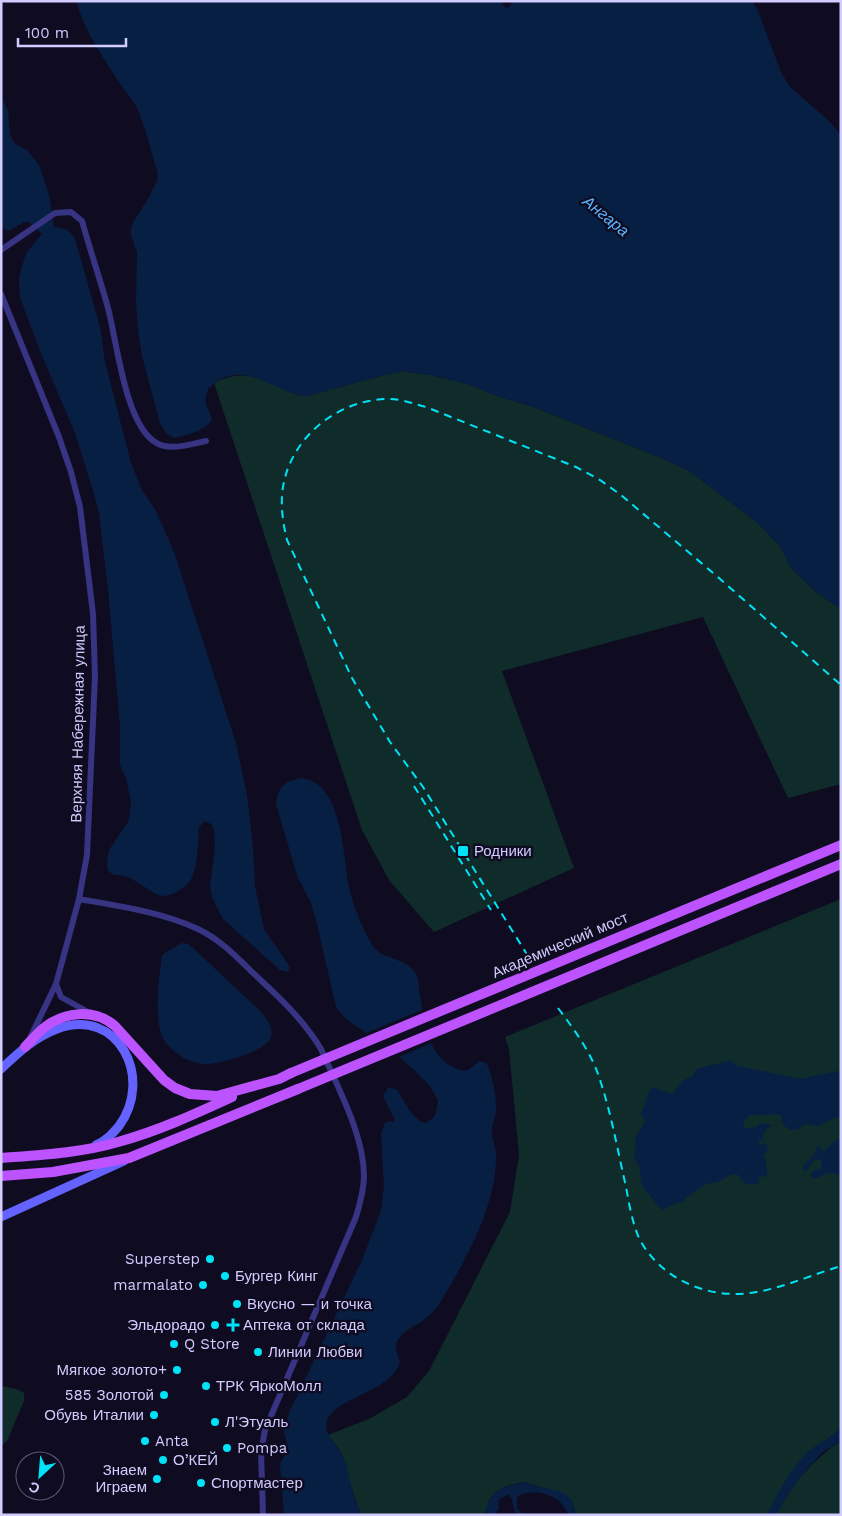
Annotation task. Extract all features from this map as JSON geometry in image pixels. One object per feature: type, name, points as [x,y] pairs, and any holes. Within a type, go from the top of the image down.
[{"type":"main road","name":"Академический мост","points":[[258,1085],[279,1079],[841,845]]},
{"type":"main road","points":[[1,1217],[129,1158],[841,864]]},
{"type":"main road","points":[[1,1069],[39,1032],[56,1020],[71,1015],[92,1014],[106,1019],[115,1026],[164,1080],[182,1091],[205,1096],[217,1096],[258,1085]]},
{"type":"main road","points":[[25,1047],[55,1030],[77,1025],[92,1026],[100,1029],[110,1034],[121,1044],[129,1058],[133,1073],[133,1090],[130,1104],[126,1115],[113,1134],[92,1147]]},
{"type":"main road","points":[[1,1158],[44,1155],[120,1142],[188,1117],[258,1085]]},
{"type":"main road","points":[[1,1176],[53,1172],[129,1158]]},
{"type":"street","points":[[1,250],[55,213],[71,212],[82,221],[108,310],[126,392],[142,429],[157,444],[171,447],[206,441]]},
{"type":"street","name":"Верхняя Набережная улица","points":[[1,294],[59,437],[80,507],[93,614],[95,676],[87,855],[79,899],[56,984],[25,1047]]},
{"type":"street","points":[[79,899],[181,922],[214,938],[232,953],[298,1017],[314,1038],[321,1049],[358,1141],[364,1181],[356,1217],[265,1430],[261,1452],[262,1515]]},
{"type":"street","points":[[56,984],[61,997],[92,1014]]},
{"type":"green space","points":[[403,371],[468,384],[497,396],[531,406],[659,457],[688,470],[759,524],[779,545],[792,569],[816,592],[841,609],[841,784],[788,798],[703,617],[502,671],[574,868],[434,932],[389,880],[362,830],[214,383],[228,377],[241,375],[262,380],[294,393],[307,396]]},
{"type":"green space","points":[[841,899],[841,1427],[837,1432],[808,1452],[767,1515],[576,1515],[572,1501],[564,1494],[524,1482],[507,1486],[496,1492],[489,1500],[484,1515],[361,1515],[350,1484],[344,1459],[328,1435],[369,1419],[407,1397],[429,1371],[510,1212],[519,1155],[509,1049],[505,1037]]},
{"type":"green space","points":[[1,1386],[24,1393],[24,1401],[7,1441],[1,1446]]},
{"type":"green space","points":[[841,1441],[841,1515],[776,1515],[796,1483],[812,1464]]},
{"type":"water","name":"Ангара","points":[[76,1],[501,1],[504,7],[508,8],[513,1],[752,1],[758,11],[781,72],[789,86],[829,121],[841,135],[841,609],[816,592],[792,569],[779,545],[759,524],[688,470],[531,406],[497,396],[468,384],[403,371],[302,396],[254,378],[243,375],[231,375],[208,389],[205,401],[212,419],[206,426],[190,434],[174,438],[166,433],[160,423],[142,356],[136,302],[137,252],[130,232],[134,221],[157,181],[158,173],[139,112],[95,45]]},
{"type":"water","points":[[1,96],[8,111],[10,134],[14,143],[28,151],[39,165],[49,195],[54,227],[67,230],[75,239],[100,327],[105,362],[131,463],[142,490],[156,511],[174,552],[236,743],[247,795],[255,887],[264,929],[290,967],[288,972],[280,970],[223,919],[212,897],[210,886],[215,849],[214,829],[211,824],[205,821],[199,827],[193,876],[187,884],[173,894],[159,895],[131,878],[114,875],[108,871],[109,850],[128,822],[131,802],[126,778],[120,765],[120,726],[99,513],[75,433],[20,298],[19,279],[22,266],[27,252],[42,234],[29,222],[24,222],[8,231],[1,227]]},
{"type":"water","points":[[302,778],[316,784],[327,794],[334,808],[343,843],[347,877],[352,898],[360,921],[374,948],[384,955],[407,965],[416,974],[426,1026],[433,1046],[445,1062],[460,1070],[468,1070],[480,1061],[486,1063],[492,1079],[496,1100],[496,1113],[492,1132],[496,1155],[495,1174],[486,1211],[463,1263],[436,1309],[400,1337],[396,1347],[400,1362],[393,1374],[369,1391],[342,1405],[332,1413],[327,1422],[328,1434],[344,1459],[361,1515],[284,1515],[280,1464],[288,1449],[284,1431],[289,1413],[362,1260],[381,1211],[384,1186],[381,1133],[385,1123],[389,1121],[394,1122],[395,1120],[383,1096],[388,1088],[396,1089],[411,1113],[425,1123],[434,1117],[438,1100],[429,1085],[415,1071],[395,1053],[346,1019],[336,1007],[311,903],[297,875],[276,804],[283,785]]},
{"type":"water","points":[[182,943],[188,944],[193,948],[261,1013],[268,1022],[272,1033],[268,1042],[242,1056],[222,1062],[206,1064],[188,1060],[167,1045],[161,1032],[158,1011],[158,987],[162,956]]},
{"type":"water","points":[[731,1060],[735,1065],[801,1079],[836,1071],[841,1073],[841,1115],[818,1126],[806,1124],[796,1130],[789,1129],[783,1125],[781,1115],[750,1115],[743,1122],[744,1128],[757,1127],[760,1123],[772,1125],[765,1131],[763,1139],[759,1141],[759,1145],[765,1143],[769,1150],[763,1155],[766,1161],[767,1177],[760,1176],[759,1183],[754,1185],[746,1184],[737,1174],[728,1176],[720,1181],[704,1185],[682,1203],[676,1203],[663,1210],[644,1189],[637,1162],[634,1158],[636,1136],[645,1122],[641,1113],[648,1093],[652,1087],[672,1094],[683,1080],[692,1077],[696,1069]]},
{"type":"water","points":[[841,1139],[841,1176],[829,1173],[813,1179],[810,1174],[816,1169],[822,1169],[821,1159],[814,1160],[804,1171],[803,1166],[814,1155],[818,1145],[824,1152],[834,1141]]},
{"type":"water","points":[[841,1427],[841,1441],[821,1454],[808,1468],[790,1491],[776,1515],[767,1515],[780,1489],[797,1464],[810,1450]]},
{"type":"water","points":[[524,1482],[565,1494],[572,1502],[576,1515],[569,1515],[560,1502],[552,1497],[531,1492],[517,1497],[517,1508],[523,1515],[516,1515],[512,1500],[508,1494],[498,1500],[499,1508],[495,1515],[484,1515],[489,1501],[495,1493],[511,1485]]},
{"type":"pier","points":[[424,1009],[426,1021],[434,1042],[397,1058],[364,1034]]},
{"type":"railway","points":[[528,956],[423,787],[390,742],[352,678],[287,540],[283,521],[282,500],[288,469],[296,452],[320,424],[352,406],[370,401],[399,400],[426,407],[576,467],[600,480],[621,495],[841,685]]},
{"type":"railway","points":[[414,786],[491,910]]},
{"type":"railway","points":[[558,1008],[583,1044],[598,1073],[612,1122],[634,1226],[648,1252],[659,1264],[672,1275],[686,1283],[717,1293],[734,1294],[762,1291],[841,1266]]},
{"type":"place","name":"Родники","points":[[463,851]]},
{"type":"place","name":"Superstep","points":[[210,1259]]},
{"type":"place","name":"Бургер Кинг","points":[[225,1276]]},
{"type":"place","name":"marmalato","points":[[203,1285]]},
{"type":"place","name":"Вкусно — и точка","points":[[237,1304]]},
{"type":"place","name":"Эльдорадо","points":[[215,1325]]},
{"type":"place","name":"Аптека от склада","points":[[233,1325]]},
{"type":"place","name":"Q Store","points":[[174,1344]]},
{"type":"place","name":"Линии Любви","points":[[258,1352]]},
{"type":"place","name":"Мягкое золото+","points":[[177,1370]]},
{"type":"place","name":"ТРК ЯркоМолл","points":[[206,1386]]},
{"type":"place","name":"585 Золотой","points":[[164,1395]]},
{"type":"place","name":"Обувь Италии","points":[[154,1415]]},
{"type":"place","name":"Л'Этуаль","points":[[215,1422]]},
{"type":"place","name":"Anta","points":[[145,1441]]},
{"type":"place","name":"Pompa","points":[[227,1448]]},
{"type":"place","name":"О’КЕЙ","points":[[163,1460]]},
{"type":"place","name":"Знаем Играем","points":[[157,1479]]},
{"type":"place","name":"Спортмастер","points":[[201,1483]]}]
